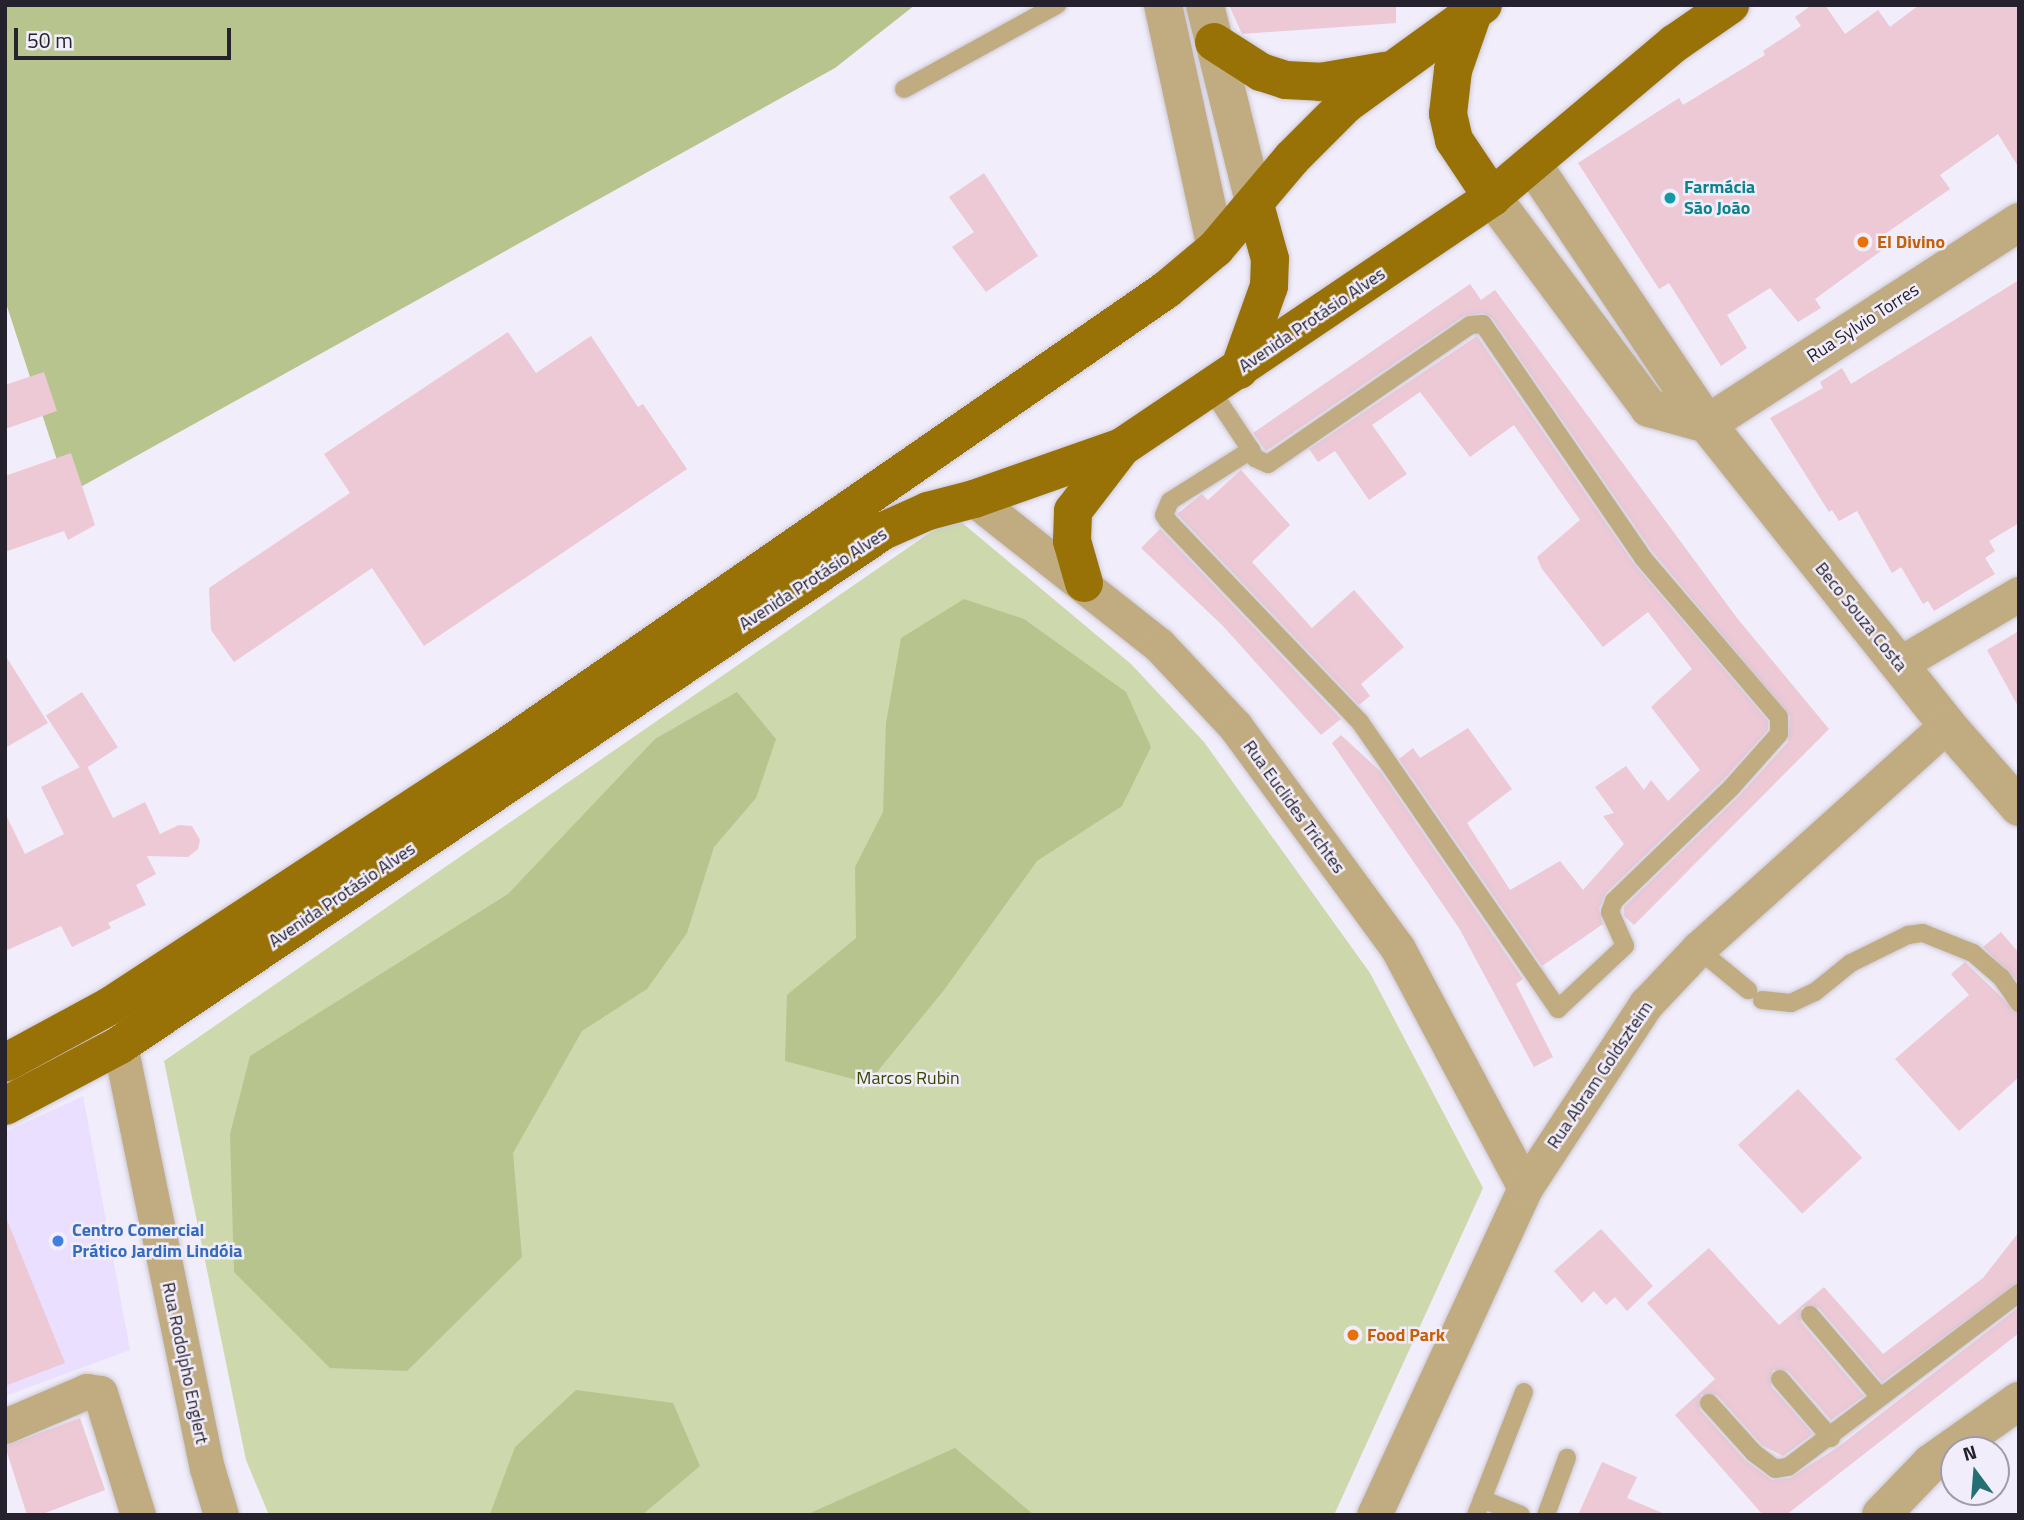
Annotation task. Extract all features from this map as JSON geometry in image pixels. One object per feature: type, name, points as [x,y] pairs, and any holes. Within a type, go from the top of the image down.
[{"type":"main road","name":"Avenida Protásio Alves","points":[[5,1106],[120,1045],[883,531],[928,510],[974,499],[1122,447],[1225,380],[1492,197],[1675,43],[1730,5]]},
{"type":"main road","name":"Avenida Protásio Alves","points":[[5,1063],[110,1006],[497,753],[914,461],[1166,290],[1216,247],[1337,113],[1390,70],[1478,9]]},
{"type":"main road","points":[[1478,9],[1453,70],[1448,114],[1454,140],[1492,197]]},
{"type":"main road","points":[[1214,42],[1261,72],[1286,80],[1320,82],[1390,70]]},
{"type":"main road","points":[[1225,380],[1269,286],[1270,259],[1255,205]]},
{"type":"main road","points":[[1084,583],[1072,541],[1073,511],[1122,447]]},
{"type":"main road","points":[[914,461],[974,499]]},
{"type":"street","points":[[1163,5],[1216,247]]},
{"type":"street","points":[[1205,5],[1255,205]]},
{"type":"street","name":"Beco Souza Costa","points":[[1533,165],[1707,424],[1947,725],[2019,807]]},
{"type":"street","points":[[1492,197],[1649,408],[1707,424]]},
{"type":"street","name":"Rua Sylvio Torres","points":[[1707,424],[2019,222]]},
{"type":"street","name":"Rua Euclides Trichtes","points":[[974,499],[1084,583],[1159,645],[1235,726],[1397,947],[1525,1188]]},
{"type":"street","points":[[1899,664],[2019,594]]},
{"type":"street","name":"Rua Abram Goldszteim","points":[[1374,1515],[1525,1188],[1646,1003],[1698,949],[1947,725]]},
{"type":"street","name":"Rua Rodolpho Englert","points":[[120,1045],[207,1468],[221,1515]]},
{"type":"street","points":[[5,1426],[87,1391],[100,1393],[138,1515]]},
{"type":"street","points":[[1881,1515],[1931,1463],[2019,1401]]},
{"type":"lane","points":[[904,89],[1057,5]]},
{"type":"lane","points":[[1225,380],[1251,450],[1261,463],[1274,462],[1470,325],[1483,324],[1643,558],[1779,717],[1779,734],[1731,788],[1614,901],[1610,912],[1623,933],[1625,946],[1558,1009],[1360,722],[1164,514],[1170,501],[1251,450]]},
{"type":"lane","points":[[1698,949],[1755,995],[1791,1003],[1815,992],[1851,963],[1908,935],[1923,933],[1973,953],[2001,977],[2019,1003]]},
{"type":"lane","points":[[1709,1403],[1775,1469],[1800,1462],[1880,1397],[2019,1293]]},
{"type":"lane","points":[[1810,1315],[1880,1397]]},
{"type":"lane","points":[[1780,1379],[1830,1438]]},
{"type":"lane","points":[[1521,1515],[1479,1507],[1524,1392]]},
{"type":"lane","points":[[1546,1515],[1567,1458]]},
{"type":"shaded area","name":"Centro Comercial Prático Jardim Lindóia","points":[[83,1096],[130,1350],[5,1396],[5,1132]]},
{"type":"green space","points":[[5,5],[915,5],[835,68],[68,494],[5,300]]},
{"type":"green space","name":"Marcos Rubin","points":[[954,516],[1131,664],[1204,742],[1370,973],[1483,1188],[1334,1515],[269,1515],[246,1460],[164,1061]]},
{"type":"green space","points":[[964,599],[1024,619],[1126,692],[1151,747],[1122,806],[1037,861],[944,990],[868,1083],[785,1061],[787,995],[856,938],[855,867],[883,812],[886,723],[901,638]]},
{"type":"green space","points":[[737,692],[776,739],[756,798],[714,847],[687,933],[647,989],[582,1031],[513,1153],[522,1257],[407,1371],[330,1368],[234,1272],[230,1134],[250,1056],[508,894],[655,739]]},
{"type":"green space","points":[[576,1390],[673,1403],[700,1466],[642,1515],[477,1515],[490,1514],[515,1447]]},
{"type":"green space","points":[[955,1448],[1034,1515],[806,1515]]},
{"type":"building","points":[[1229,5],[1396,5],[1396,23],[1242,34]]},
{"type":"building","points":[[1812,5],[1825,5],[1845,34],[1878,10],[1890,27],[1919,5],[2019,5],[2019,168],[1998,134],[1940,175],[1950,189],[1879,238],[1885,248],[1815,299],[1821,308],[1798,322],[1770,288],[1727,315],[1747,348],[1721,366],[1669,283],[1659,289],[1578,163],[1679,98],[1683,105],[1765,55],[1763,51],[1801,26],[1795,17]]},
{"type":"building","points":[[984,173],[1038,256],[986,292],[952,247],[974,232],[949,197]]},
{"type":"building","points":[[2019,280],[2019,523],[1989,541],[1995,551],[1985,558],[1995,574],[1934,611],[1928,601],[1923,604],[1901,567],[1892,573],[1857,511],[1839,521],[1832,510],[1829,512],[1770,418],[1823,388],[1820,382],[1842,368],[1851,384]]},
{"type":"building","points":[[1470,284],[1481,300],[1495,290],[1737,618],[1829,729],[1634,925],[1624,916],[1624,907],[1739,796],[1788,742],[1790,716],[1652,551],[1492,318],[1483,313],[1464,316],[1266,451],[1253,433]]},
{"type":"building","points":[[508,332],[536,373],[591,336],[638,407],[643,404],[687,469],[424,646],[372,568],[234,662],[211,630],[209,588],[350,493],[324,454]]},
{"type":"building","points":[[1477,336],[1634,564],[1768,721],[1768,730],[1723,780],[1606,893],[1599,909],[1603,924],[1542,966],[1399,759],[1413,748],[1420,758],[1468,728],[1512,789],[1467,823],[1510,890],[1560,861],[1583,890],[1624,844],[1603,816],[1614,813],[1595,787],[1626,766],[1644,790],[1651,780],[1668,801],[1700,770],[1651,707],[1692,669],[1648,612],[1603,647],[1542,569],[1537,557],[1580,520],[1514,425],[1470,457],[1420,392],[1372,425],[1407,474],[1369,500],[1335,451],[1318,462],[1309,449]]},
{"type":"building","points":[[44,372],[57,411],[5,429],[5,385]]},
{"type":"building","points":[[71,453],[95,525],[68,540],[64,531],[5,552],[5,476]]},
{"type":"building","points":[[1241,470],[1290,525],[1252,562],[1312,628],[1354,590],[1404,647],[1361,684],[1370,696],[1359,705],[1177,514],[1202,494],[1208,500]]},
{"type":"building","points":[[1160,529],[1341,719],[1321,735],[1223,626],[1141,548]]},
{"type":"building","points":[[2019,631],[2019,708],[1987,650]]},
{"type":"building","points":[[5,655],[48,723],[5,748]]},
{"type":"building","points":[[82,692],[118,747],[82,771],[46,715]]},
{"type":"building","points":[[1341,735],[1381,772],[1523,979],[1516,984],[1553,1057],[1534,1067],[1459,928],[1332,743]]},
{"type":"building","points":[[86,764],[113,818],[145,802],[160,834],[179,825],[192,826],[200,840],[198,849],[188,857],[147,856],[156,874],[136,885],[146,905],[108,923],[111,928],[72,947],[61,926],[5,951],[5,813],[25,854],[64,834],[41,787]]},
{"type":"building","points":[[2001,932],[2019,953],[2019,983],[1983,947]]},
{"type":"building","points":[[1965,962],[2019,1014],[2019,1077],[1959,1131],[1895,1059],[1969,995],[1951,974]]},
{"type":"building","points":[[1798,1089],[1862,1158],[1802,1214],[1738,1145]]},
{"type":"building","points":[[5,1215],[65,1363],[5,1386]]},
{"type":"building","points":[[1601,1229],[1653,1286],[1627,1311],[1615,1297],[1606,1305],[1594,1291],[1582,1303],[1554,1271]]},
{"type":"building","points":[[2019,1232],[2019,1282],[1882,1382],[1819,1308],[1802,1307],[1801,1322],[1864,1396],[1831,1420],[1788,1371],[1773,1370],[1771,1386],[1813,1434],[1783,1456],[1762,1445],[1717,1395],[1701,1395],[1700,1410],[1746,1461],[1772,1480],[1790,1478],[1838,1447],[2019,1307],[2019,1333],[1786,1515],[1763,1515],[1675,1415],[1715,1379],[1647,1303],[1709,1248],[1779,1325],[1824,1287],[1883,1354],[1983,1278]]},
{"type":"building","points":[[80,1418],[105,1490],[40,1515],[27,1515],[5,1446]]},
{"type":"building","points":[[1602,1462],[1637,1477],[1627,1498],[1667,1515],[1578,1515]]},
{"type":"place","name":"Farmácia São João","points":[[1670,198]]},
{"type":"place","name":"El Divino","points":[[1863,242]]},
{"type":"place","name":"Centro Comercial Prático Jardim Lindóia","points":[[58,1241]]},
{"type":"place","name":"Food Park","points":[[1353,1335]]}]
